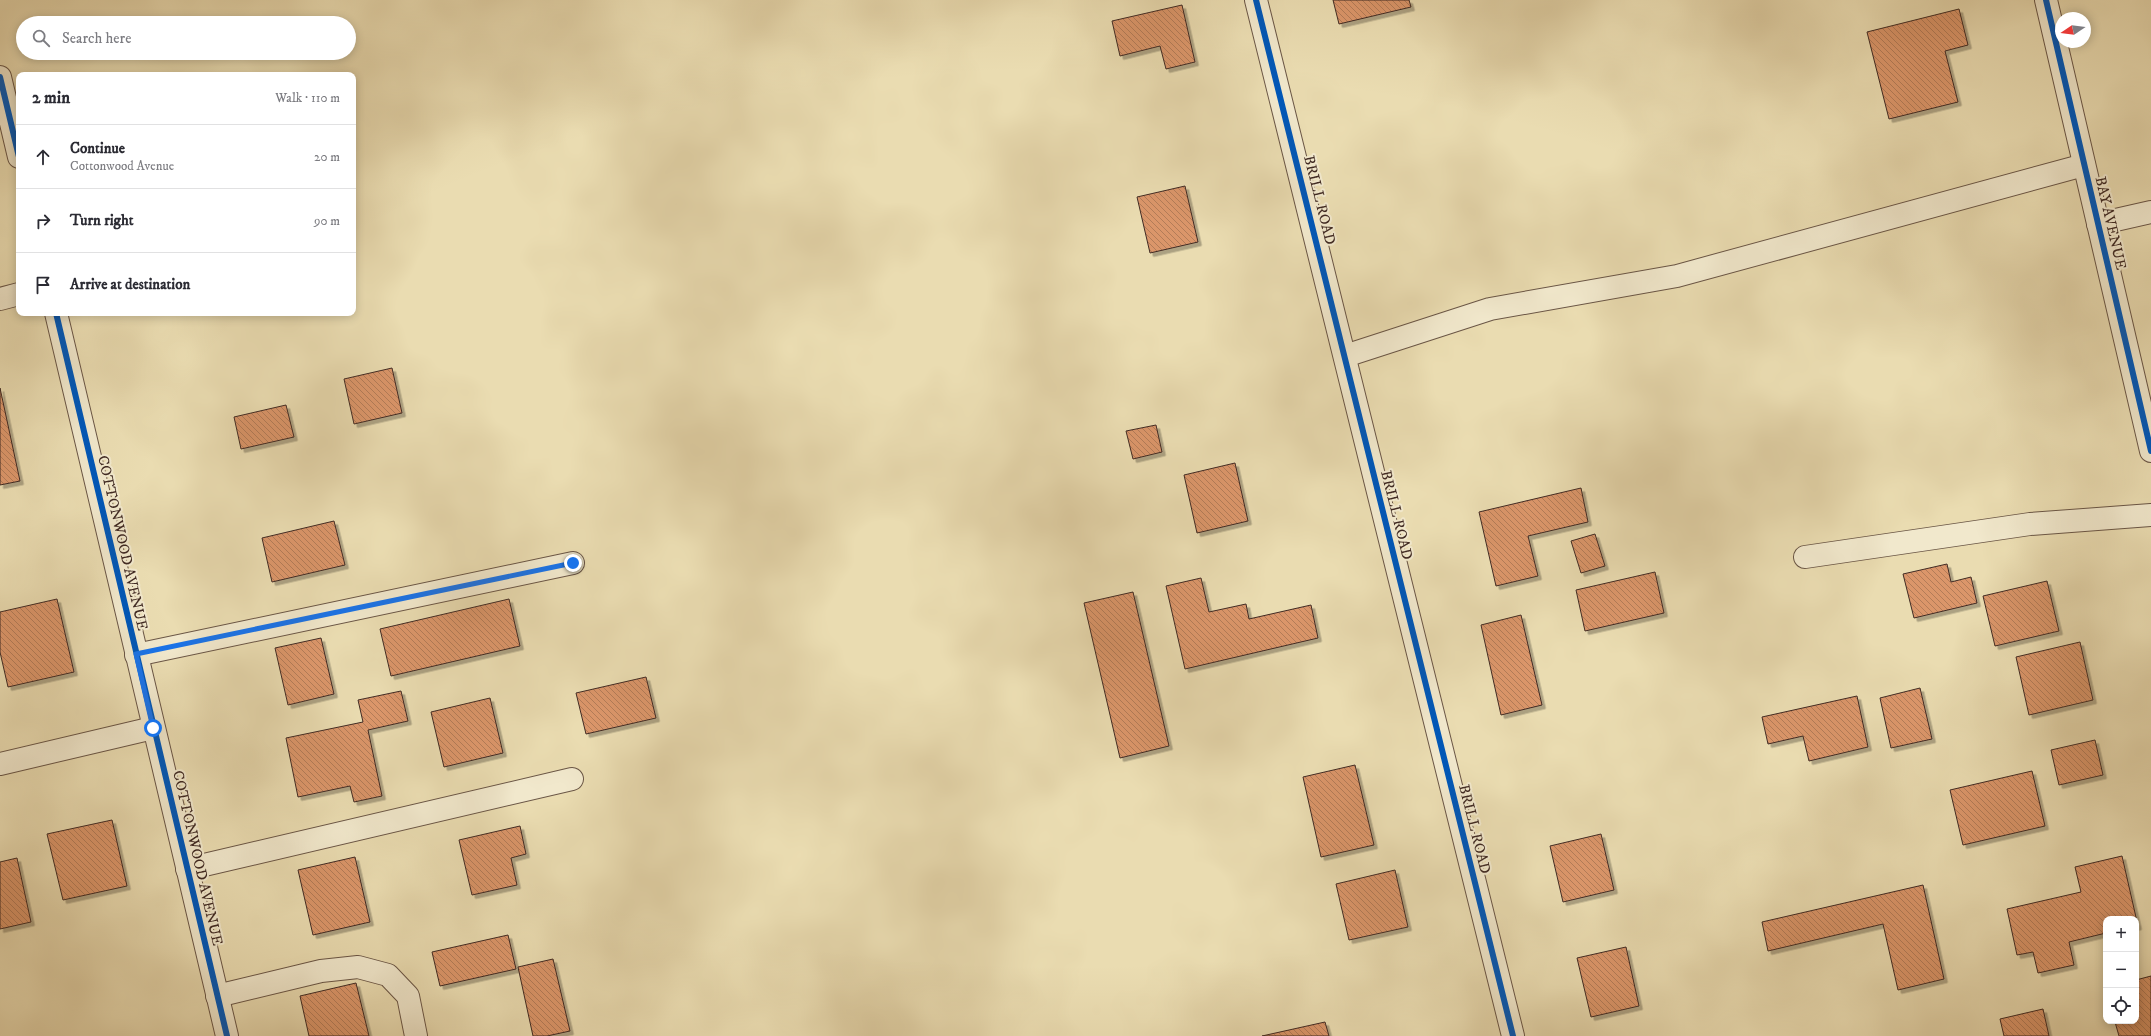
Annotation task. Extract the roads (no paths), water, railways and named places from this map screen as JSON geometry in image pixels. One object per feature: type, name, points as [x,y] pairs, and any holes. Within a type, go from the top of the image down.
[{"type":"street","name":"BRILL ROAD","points":[[1256,0],[1513,1036]]},
{"type":"street","name":"BAY AVENUE","points":[[2046,0],[2151,451]]},
{"type":"street","points":[[0,77],[16,144]]},
{"type":"street","points":[[1345,356],[1490,309],[1677,276],[2084,165]]},
{"type":"street","points":[[2098,224],[2151,212]]},
{"type":"street","points":[[0,299],[16,295]]},
{"type":"street","name":"COTTONWOOD AVENUE","points":[[57,316],[227,1036]]},
{"type":"street","points":[[1805,557],[2030,524],[2151,515]]},
{"type":"street","points":[[136,654],[573,563]]},
{"type":"street","points":[[0,764],[153,728]]},
{"type":"street","points":[[187,868],[572,779]]},
{"type":"street","points":[[217,996],[321,971],[358,967],[388,975],[408,996],[416,1036]]}]
